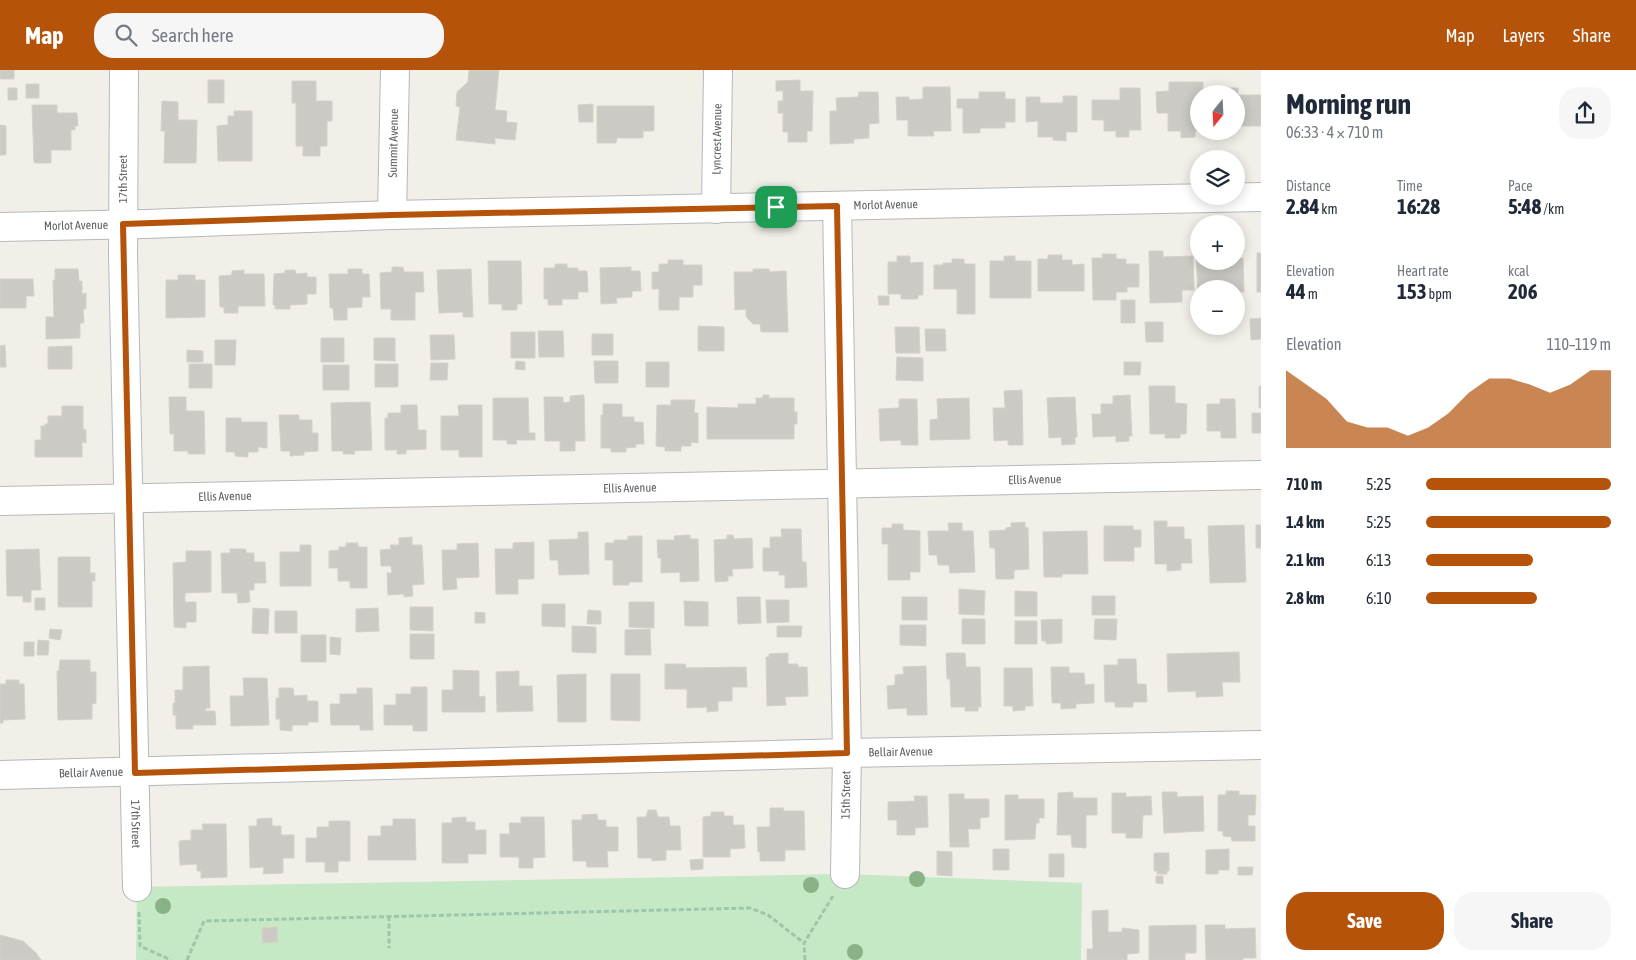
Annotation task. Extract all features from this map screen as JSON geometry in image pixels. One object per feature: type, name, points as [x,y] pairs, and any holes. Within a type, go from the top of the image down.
[{"type":"street","name":"17th Street","points":[[124,70],[123,224],[137,887]]},
{"type":"street","name":"Summit Avenue","points":[[392,215],[395,70]]},
{"type":"street","name":"Lyncrest Avenue","points":[[716,209],[718,70]]},
{"type":"street","name":"Morlot Avenue","points":[[0,227],[392,215],[1261,197]]},
{"type":"street","name":"15th Street","points":[[837,206],[847,753],[845,874]]},
{"type":"street","name":"Ellis Avenue","points":[[0,501],[1261,476]]},
{"type":"street","name":"Bellair Avenue","points":[[0,775],[135,773],[847,753],[1261,745]]},
{"type":"path","points":[[805,960],[804,943],[845,874]]},
{"type":"path","points":[[137,887],[140,946],[171,960]]},
{"type":"path","points":[[187,960],[204,921],[750,908],[768,915],[804,943]]},
{"type":"path","points":[[389,916],[389,948]]},
{"type":"green space","points":[[845,874],[1082,883],[1081,960],[136,960],[137,887]]},
{"type":"building","points":[[0,70],[14,70],[14,79],[0,79]]},
{"type":"building","points":[[469,70],[499,70],[495,110],[507,111],[506,122],[517,123],[515,140],[495,138],[495,144],[456,140],[460,107],[456,106],[457,92],[468,82]]},
{"type":"building","points":[[208,80],[224,80],[224,103],[208,103]]},
{"type":"building","points":[[800,80],[800,91],[813,91],[812,131],[807,131],[807,142],[788,142],[788,132],[783,132],[783,113],[778,113],[778,101],[783,101],[783,91],[776,91],[776,81]]},
{"type":"building","points":[[292,81],[316,81],[316,101],[332,101],[332,121],[327,121],[327,146],[320,146],[320,156],[303,156],[303,146],[296,146],[296,103],[292,103]]},
{"type":"building","points":[[1169,82],[1203,82],[1203,85],[1190,85],[1190,137],[1181,138],[1181,131],[1168,131],[1168,113],[1157,113],[1156,92],[1169,91]]},
{"type":"building","points":[[26,84],[39,84],[39,98],[26,98]]},
{"type":"building","points":[[923,87],[950,87],[951,131],[933,131],[934,136],[908,136],[908,120],[897,120],[896,97],[909,97],[909,100],[923,99]]},
{"type":"building","points":[[8,88],[17,88],[17,100],[8,100]]},
{"type":"building","points":[[1120,88],[1140,88],[1141,130],[1129,130],[1129,137],[1116,137],[1116,131],[1104,131],[1104,120],[1092,120],[1092,100],[1120,100]]},
{"type":"building","points":[[859,92],[878,92],[879,123],[869,124],[869,138],[854,139],[854,143],[830,144],[830,111],[837,111],[836,98],[858,97]]},
{"type":"building","points":[[979,92],[1005,92],[1005,99],[1015,99],[1015,122],[1005,122],[1005,128],[980,128],[980,133],[963,133],[963,108],[957,108],[957,99],[979,99]]},
{"type":"building","points":[[1245,95],[1261,95],[1261,126],[1245,126]]},
{"type":"building","points":[[1063,96],[1077,96],[1077,132],[1066,132],[1066,141],[1053,140],[1053,137],[1038,137],[1038,121],[1026,122],[1026,97],[1040,97],[1040,103],[1063,103]]},
{"type":"building","points":[[162,101],[178,102],[178,120],[197,120],[196,163],[164,163],[165,131],[161,131]]},
{"type":"building","points":[[593,104],[593,122],[579,122],[578,105]]},
{"type":"building","points":[[32,105],[57,105],[57,113],[77,113],[78,126],[75,126],[75,130],[71,130],[71,150],[51,150],[51,163],[34,163]]},
{"type":"building","points":[[597,106],[654,106],[654,131],[643,131],[643,138],[617,138],[616,143],[597,143]]},
{"type":"building","points":[[234,111],[252,111],[252,161],[218,161],[217,126],[228,125],[228,116],[234,116]]},
{"type":"building","points":[[0,125],[6,126],[6,155],[0,155]]},
{"type":"building","points":[[1149,251],[1163,251],[1163,257],[1190,256],[1190,270],[1193,270],[1194,280],[1190,280],[1190,290],[1182,290],[1182,302],[1150,303]]},
{"type":"building","points":[[1257,253],[1261,253],[1261,292],[1257,292]]},
{"type":"building","points":[[1102,254],[1116,254],[1116,259],[1126,259],[1126,264],[1139,264],[1139,287],[1127,287],[1127,292],[1116,292],[1116,300],[1093,300],[1092,258],[1103,258]]},
{"type":"building","points":[[1048,255],[1062,255],[1062,260],[1072,260],[1072,265],[1084,264],[1084,291],[1038,291],[1038,259],[1048,259]]},
{"type":"building","points":[[897,256],[910,256],[910,263],[923,262],[923,295],[918,295],[918,299],[901,299],[901,294],[888,294],[888,262],[897,262]]},
{"type":"building","points":[[1004,256],[1015,256],[1015,261],[1031,261],[1031,298],[990,298],[990,261],[1004,261]]},
{"type":"building","points":[[952,259],[964,259],[964,264],[975,264],[975,314],[957,314],[957,289],[934,289],[934,265],[952,263]]},
{"type":"building","points":[[668,260],[683,260],[683,265],[702,265],[702,285],[693,285],[693,297],[679,297],[679,310],[659,310],[659,289],[652,289],[652,272],[659,272],[659,264],[668,264]]},
{"type":"building","points":[[488,261],[521,261],[522,304],[517,304],[517,310],[502,310],[502,304],[489,304]]},
{"type":"building","points":[[555,264],[567,264],[567,268],[578,268],[578,271],[587,271],[588,292],[578,292],[578,299],[562,299],[562,305],[548,305],[548,299],[544,299],[544,268],[555,268]]},
{"type":"building","points":[[392,267],[403,267],[404,272],[423,272],[424,292],[415,292],[415,320],[391,320],[391,309],[381,309],[380,273],[392,272]]},
{"type":"building","points":[[631,267],[631,271],[640,271],[641,291],[632,291],[632,297],[616,298],[617,303],[601,304],[600,268]]},
{"type":"building","points":[[55,269],[78,269],[79,281],[82,281],[82,294],[86,293],[86,309],[83,309],[84,323],[80,323],[80,338],[46,339],[46,317],[54,317],[53,280],[55,280]]},
{"type":"building","points":[[348,269],[362,269],[362,274],[369,274],[370,297],[362,297],[362,307],[347,308],[347,320],[334,320],[333,308],[330,308],[329,274],[348,274]]},
{"type":"building","points":[[471,269],[473,317],[463,317],[463,312],[439,313],[437,270]]},
{"type":"building","points":[[753,269],[769,269],[770,272],[786,271],[788,332],[761,332],[760,324],[753,324],[746,317],[746,309],[735,310],[734,272],[753,272]]},
{"type":"building","points":[[244,270],[244,274],[264,274],[265,306],[238,306],[238,313],[224,313],[224,307],[220,307],[219,276],[232,275],[232,271]]},
{"type":"building","points":[[285,270],[295,270],[296,274],[307,273],[307,277],[316,277],[316,294],[307,294],[307,304],[290,305],[290,309],[275,309],[275,305],[273,305],[274,274],[285,273]]},
{"type":"building","points":[[1197,270],[1243,270],[1244,280],[1197,280]]},
{"type":"building","points":[[178,275],[195,275],[195,280],[205,280],[205,317],[166,318],[166,280],[178,280]]},
{"type":"building","points":[[0,279],[33,279],[34,296],[26,296],[26,308],[0,308]]},
{"type":"building","points":[[878,296],[889,296],[889,305],[879,305]]},
{"type":"building","points":[[1121,300],[1135,300],[1135,323],[1121,323]]},
{"type":"building","points":[[1261,318],[1261,339],[1251,340],[1250,319]]},
{"type":"building","points":[[1145,322],[1163,322],[1163,342],[1146,342]]},
{"type":"building","points":[[698,326],[724,327],[724,351],[698,351]]},
{"type":"building","points":[[895,327],[919,327],[920,353],[896,353]]},
{"type":"building","points":[[925,329],[945,329],[946,351],[926,351]]},
{"type":"building","points":[[538,331],[563,331],[564,357],[539,357]]},
{"type":"building","points":[[511,332],[535,332],[535,358],[511,358]]},
{"type":"building","points":[[592,334],[613,334],[613,355],[592,355]]},
{"type":"building","points":[[430,335],[454,335],[455,359],[431,360]]},
{"type":"building","points":[[321,338],[344,338],[344,362],[321,362]]},
{"type":"building","points":[[374,338],[395,338],[395,361],[374,360]]},
{"type":"building","points":[[215,340],[236,340],[235,365],[215,365]]},
{"type":"building","points":[[5,345],[6,367],[0,367],[0,346]]},
{"type":"building","points":[[72,346],[72,369],[48,369],[48,347]]},
{"type":"building","points":[[187,350],[203,351],[203,362],[187,362]]},
{"type":"building","points":[[897,357],[923,358],[923,381],[896,380]]},
{"type":"building","points":[[516,361],[525,362],[525,370],[515,369]]},
{"type":"building","points":[[594,361],[618,361],[618,383],[595,383]]},
{"type":"building","points":[[646,362],[669,362],[669,387],[646,387]]},
{"type":"building","points":[[1124,362],[1141,362],[1140,375],[1124,375]]},
{"type":"building","points":[[431,363],[448,363],[447,380],[430,380]]},
{"type":"building","points":[[189,364],[212,364],[212,388],[189,388]]},
{"type":"building","points":[[375,364],[398,364],[398,387],[375,387]]},
{"type":"building","points":[[323,365],[349,365],[349,390],[323,390]]},
{"type":"building","points":[[1149,386],[1175,386],[1175,403],[1187,404],[1186,434],[1180,434],[1180,438],[1165,438],[1165,434],[1150,434]]},
{"type":"building","points":[[1259,386],[1261,386],[1261,408],[1259,408]]},
{"type":"building","points":[[1022,390],[1023,445],[1008,445],[1008,440],[994,441],[993,408],[1005,408],[1004,391]]},
{"type":"building","points":[[584,395],[585,441],[575,441],[575,451],[560,451],[560,441],[545,441],[544,397],[563,397],[563,403],[570,402],[570,396]]},
{"type":"building","points":[[763,395],[769,395],[769,398],[794,398],[794,412],[797,412],[797,424],[794,424],[794,439],[707,439],[707,407],[738,408],[738,404],[756,404],[756,398],[763,398]]},
{"type":"building","points":[[1130,395],[1132,436],[1129,436],[1129,441],[1116,442],[1116,436],[1093,437],[1092,414],[1101,414],[1101,404],[1113,404],[1113,396]]},
{"type":"building","points":[[169,397],[186,397],[186,411],[204,411],[205,454],[188,454],[188,451],[174,451],[174,434],[170,434]]},
{"type":"building","points":[[1075,397],[1077,437],[1075,437],[1075,444],[1062,445],[1061,437],[1049,438],[1047,398]]},
{"type":"building","points":[[493,398],[528,398],[529,433],[535,433],[535,440],[516,440],[517,444],[507,444],[507,440],[493,440]]},
{"type":"building","points":[[969,398],[970,439],[930,440],[930,420],[938,419],[937,399]]},
{"type":"building","points":[[899,399],[917,399],[918,445],[901,445],[901,440],[880,441],[879,409],[899,408]]},
{"type":"building","points":[[1220,399],[1235,399],[1236,438],[1221,438],[1221,431],[1207,431],[1207,404],[1220,404]]},
{"type":"building","points":[[671,400],[695,400],[694,413],[698,413],[698,443],[691,442],[691,446],[681,446],[681,451],[665,451],[665,447],[656,446],[657,405],[671,405]]},
{"type":"building","points":[[370,402],[372,450],[354,451],[355,454],[343,454],[343,451],[332,451],[331,403]]},
{"type":"building","points":[[603,404],[622,404],[622,417],[634,417],[634,422],[643,422],[644,444],[636,444],[636,447],[626,448],[626,452],[611,452],[611,448],[601,448]]},
{"type":"building","points":[[401,405],[417,405],[418,430],[426,430],[426,449],[406,450],[406,454],[397,454],[397,450],[385,450],[385,418],[388,418],[388,413],[401,413]]},
{"type":"building","points":[[458,405],[482,405],[482,457],[459,457],[459,450],[441,450],[441,416],[459,416]]},
{"type":"building","points":[[62,406],[83,406],[83,429],[86,430],[86,443],[82,442],[82,457],[35,457],[35,440],[41,440],[41,426],[48,424],[48,416],[62,416]]},
{"type":"building","points":[[1252,413],[1261,413],[1261,433],[1252,433]]},
{"type":"building","points":[[279,415],[299,415],[299,420],[312,420],[312,433],[318,433],[318,451],[290,456],[290,451],[281,451]]},
{"type":"building","points":[[226,418],[241,418],[241,422],[267,422],[267,448],[258,447],[258,452],[248,452],[248,457],[235,456],[235,452],[226,452]]},
{"type":"building","points":[[1154,521],[1167,521],[1167,527],[1184,527],[1184,539],[1191,539],[1192,563],[1181,563],[1181,570],[1167,571],[1167,564],[1155,564]]},
{"type":"building","points":[[1025,522],[1025,527],[1028,528],[1029,569],[1014,570],[1014,579],[996,579],[995,548],[990,548],[989,531],[1006,530],[1006,528],[1011,527],[1011,523]]},
{"type":"building","points":[[948,523],[962,523],[962,531],[973,531],[975,572],[950,573],[949,565],[938,565],[937,555],[929,555],[928,531],[949,531]]},
{"type":"building","points":[[892,524],[903,524],[903,530],[920,531],[920,572],[910,572],[910,580],[888,580],[888,544],[882,544],[882,528],[892,528]]},
{"type":"building","points":[[1244,525],[1246,582],[1210,583],[1208,526]]},
{"type":"building","points":[[1256,525],[1261,525],[1261,548],[1256,548]]},
{"type":"building","points":[[1104,526],[1133,526],[1133,530],[1141,530],[1141,547],[1134,547],[1134,561],[1104,561]]},
{"type":"building","points":[[781,529],[801,529],[802,562],[806,562],[807,587],[785,588],[785,575],[779,575],[779,571],[763,571],[763,548],[770,548],[770,537],[782,537]]},
{"type":"building","points":[[1087,531],[1088,574],[1062,574],[1062,577],[1044,577],[1043,532]]},
{"type":"building","points":[[578,532],[588,532],[589,574],[559,575],[558,560],[550,560],[549,540],[578,539]]},
{"type":"building","points":[[690,535],[690,539],[698,539],[699,581],[680,582],[680,572],[661,573],[661,558],[658,558],[657,540],[675,540],[674,536]]},
{"type":"building","points":[[727,535],[733,535],[734,539],[752,538],[753,568],[732,569],[733,576],[728,576],[728,581],[715,582],[714,540],[727,539]]},
{"type":"building","points":[[628,536],[642,536],[642,582],[629,582],[629,585],[613,585],[613,560],[605,560],[605,543],[614,543],[614,540],[628,540]]},
{"type":"building","points":[[412,537],[412,545],[422,545],[424,584],[412,585],[413,596],[404,597],[404,594],[388,595],[387,573],[392,573],[391,566],[381,566],[380,550],[391,549],[390,545],[399,545],[399,538]]},
{"type":"building","points":[[534,542],[534,579],[518,579],[518,594],[496,594],[495,549],[513,549],[513,543]]},
{"type":"building","points":[[346,543],[358,543],[358,547],[367,547],[367,588],[350,588],[350,581],[338,581],[338,568],[329,568],[329,551],[339,550],[339,547],[346,547]]},
{"type":"building","points":[[478,543],[479,577],[456,578],[457,589],[443,590],[442,550],[457,550],[457,544]]},
{"type":"building","points":[[300,545],[311,545],[311,586],[280,586],[280,552],[300,552]]},
{"type":"building","points":[[39,549],[41,590],[31,590],[31,602],[23,602],[23,596],[7,596],[6,550]]},
{"type":"building","points":[[230,549],[246,549],[246,553],[254,553],[254,562],[265,562],[266,583],[254,583],[254,590],[249,590],[250,602],[238,603],[237,593],[222,593],[221,553],[230,553]]},
{"type":"building","points":[[186,551],[211,551],[211,592],[185,593],[185,602],[196,602],[196,622],[186,622],[186,628],[174,627],[173,563],[186,562]]},
{"type":"building","points":[[58,557],[90,557],[90,573],[95,573],[95,581],[92,581],[92,607],[58,607]]},
{"type":"building","points":[[959,589],[985,591],[984,615],[959,614]]},
{"type":"building","points":[[1015,591],[1037,592],[1037,616],[1015,616]]},
{"type":"building","points":[[1092,596],[1115,596],[1115,615],[1092,615]]},
{"type":"building","points":[[737,597],[760,597],[761,623],[738,624]]},
{"type":"building","points":[[902,597],[927,597],[927,620],[902,620]]},
{"type":"building","points":[[35,598],[45,598],[45,610],[35,610]]},
{"type":"building","points":[[766,600],[789,600],[789,622],[767,623]]},
{"type":"building","points":[[684,601],[708,602],[708,626],[685,626]]},
{"type":"building","points":[[629,602],[654,602],[654,628],[629,627]]},
{"type":"building","points":[[542,604],[565,604],[565,627],[542,626]]},
{"type":"building","points":[[410,607],[433,607],[433,631],[410,630]]},
{"type":"building","points":[[253,608],[269,609],[268,634],[252,633]]},
{"type":"building","points":[[378,608],[379,631],[356,632],[356,609]]},
{"type":"building","points":[[588,610],[601,611],[601,624],[587,624]]},
{"type":"building","points":[[275,611],[297,611],[297,633],[275,633]]},
{"type":"building","points":[[475,612],[485,613],[485,623],[475,623]]},
{"type":"building","points":[[962,619],[985,619],[985,644],[962,644]]},
{"type":"building","points":[[1062,619],[1062,643],[1046,644],[1046,641],[1042,641],[1041,620]]},
{"type":"building","points":[[1095,619],[1117,619],[1116,640],[1094,639]]},
{"type":"building","points":[[1015,621],[1037,621],[1037,644],[1015,644]]},
{"type":"building","points":[[900,625],[926,625],[926,646],[900,645]]},
{"type":"building","points":[[572,626],[596,627],[596,653],[572,652]]},
{"type":"building","points":[[777,626],[802,626],[801,637],[777,637]]},
{"type":"building","points":[[50,629],[62,630],[60,640],[49,638]]},
{"type":"building","points":[[650,629],[651,655],[625,655],[625,630]]},
{"type":"building","points":[[410,634],[434,634],[434,659],[410,659]]},
{"type":"building","points":[[301,635],[326,635],[326,662],[301,662]]},
{"type":"building","points":[[330,637],[341,638],[340,655],[330,654]]},
{"type":"building","points":[[38,640],[49,641],[48,655],[37,655]]},
{"type":"building","points":[[24,642],[34,642],[34,656],[24,656]]},
{"type":"building","points":[[1239,652],[1240,682],[1222,682],[1223,696],[1196,697],[1196,691],[1168,692],[1167,654]]},
{"type":"building","points":[[788,653],[788,664],[798,664],[798,667],[807,667],[808,696],[785,697],[786,705],[767,706],[766,657],[769,657],[769,654]]},
{"type":"building","points":[[946,653],[965,653],[966,667],[980,667],[981,707],[978,707],[978,711],[965,711],[965,707],[951,707],[950,679],[947,679]]},
{"type":"building","points":[[1118,659],[1136,659],[1137,684],[1146,684],[1147,702],[1133,702],[1133,707],[1115,707],[1115,702],[1105,702],[1104,665],[1118,665]]},
{"type":"building","points":[[60,660],[90,660],[90,672],[96,672],[96,703],[92,704],[92,719],[58,720],[57,671],[59,671]]},
{"type":"building","points":[[665,664],[685,664],[686,668],[746,667],[747,687],[732,687],[732,701],[718,701],[718,711],[707,712],[707,707],[687,708],[687,689],[665,689]]},
{"type":"building","points":[[209,666],[210,708],[206,708],[205,711],[215,711],[216,725],[193,725],[193,729],[176,729],[176,715],[173,715],[173,703],[175,703],[175,690],[183,690],[183,667]]},
{"type":"building","points":[[926,666],[927,715],[907,715],[907,708],[888,709],[887,686],[895,685],[895,675],[904,674],[903,667]]},
{"type":"building","points":[[1051,667],[1069,667],[1069,673],[1084,673],[1085,685],[1094,684],[1094,703],[1076,704],[1076,708],[1061,709],[1061,703],[1052,703]]},
{"type":"building","points":[[1004,668],[1032,668],[1033,706],[1025,706],[1025,710],[1013,711],[1013,706],[1004,706]]},
{"type":"building","points":[[453,670],[479,671],[479,697],[485,696],[485,712],[442,712],[442,690],[453,690]]},
{"type":"building","points":[[519,671],[519,686],[532,686],[533,711],[497,712],[496,672]]},
{"type":"building","points":[[586,674],[586,722],[558,722],[557,675]]},
{"type":"building","points":[[611,674],[640,674],[640,721],[611,720]]},
{"type":"building","points":[[243,678],[267,678],[269,725],[231,726],[230,696],[244,696]]},
{"type":"building","points":[[6,680],[19,680],[19,684],[24,684],[25,719],[3,720],[3,723],[0,723],[0,684],[6,684]]},
{"type":"building","points":[[411,687],[427,687],[427,731],[413,731],[413,725],[384,725],[384,705],[396,705],[396,694],[411,694]]},
{"type":"building","points":[[279,688],[293,688],[294,696],[307,695],[307,701],[318,701],[318,722],[308,722],[308,725],[292,725],[292,731],[280,730],[280,719],[276,719],[276,698],[279,698]]},
{"type":"building","points":[[357,688],[372,688],[373,730],[360,730],[360,725],[331,725],[330,704],[340,704],[340,694],[357,694]]},
{"type":"building","points":[[1226,791],[1239,791],[1239,795],[1256,795],[1255,815],[1248,815],[1248,826],[1255,826],[1255,841],[1232,841],[1231,837],[1223,836],[1223,831],[1218,831],[1218,795],[1226,795]]},
{"type":"building","points":[[1073,792],[1073,798],[1097,798],[1097,815],[1086,815],[1086,848],[1072,847],[1071,835],[1057,835],[1058,793]]},
{"type":"building","points":[[1162,792],[1177,792],[1177,797],[1203,796],[1204,831],[1164,833]]},
{"type":"building","points":[[1112,793],[1126,793],[1126,797],[1151,796],[1152,815],[1143,815],[1142,838],[1126,838],[1126,833],[1112,833]]},
{"type":"building","points":[[949,794],[964,794],[964,799],[989,799],[989,817],[980,818],[980,829],[968,829],[969,847],[950,847]]},
{"type":"building","points":[[1005,795],[1018,795],[1018,799],[1044,799],[1044,818],[1039,818],[1039,823],[1036,823],[1035,839],[1005,840]]},
{"type":"building","points":[[914,796],[927,796],[928,827],[915,828],[915,835],[897,835],[897,820],[888,820],[888,802],[915,801]]},
{"type":"building","points":[[770,808],[784,808],[783,811],[804,811],[805,850],[785,850],[785,861],[760,861],[757,827],[770,827]]},
{"type":"building","points":[[648,810],[656,810],[658,817],[669,817],[670,826],[680,826],[681,850],[666,850],[666,860],[652,861],[652,858],[638,858],[637,817],[646,817]]},
{"type":"building","points":[[711,812],[724,812],[724,816],[733,816],[733,825],[744,825],[745,848],[730,849],[730,857],[703,857],[703,817],[711,816]]},
{"type":"building","points":[[597,814],[598,820],[606,820],[606,827],[618,827],[618,851],[607,851],[608,867],[587,867],[586,861],[573,861],[572,820],[582,820],[582,815]]},
{"type":"building","points":[[466,817],[466,822],[475,822],[475,830],[486,830],[486,854],[468,854],[468,863],[442,863],[442,823],[452,823],[452,818]]},
{"type":"building","points":[[521,817],[544,817],[545,857],[533,858],[533,868],[519,868],[519,857],[500,857],[500,834],[510,834],[509,823],[521,823]]},
{"type":"building","points":[[272,818],[272,826],[281,826],[281,835],[294,835],[294,858],[283,858],[283,873],[263,874],[264,867],[250,868],[249,826],[257,826],[257,819]]},
{"type":"building","points":[[393,819],[415,819],[416,860],[368,860],[368,836],[381,836],[381,826],[393,826]]},
{"type":"building","points":[[329,821],[350,821],[350,861],[338,861],[338,872],[325,872],[325,862],[306,862],[306,838],[317,838],[317,827],[329,827]]},
{"type":"building","points":[[202,824],[226,824],[227,877],[201,878],[201,871],[197,871],[197,864],[180,865],[179,841],[191,840],[191,830],[203,830]]},
{"type":"building","points":[[993,849],[1009,849],[1009,870],[993,870]]},
{"type":"building","points":[[1229,849],[1229,870],[1218,870],[1218,874],[1206,874],[1206,850]]},
{"type":"building","points":[[937,851],[952,852],[952,876],[937,875]]},
{"type":"building","points":[[1154,853],[1169,853],[1169,871],[1167,871],[1167,874],[1157,874],[1157,871],[1154,871]]},
{"type":"building","points":[[1049,854],[1064,854],[1064,877],[1049,877]]},
{"type":"building","points":[[703,859],[703,869],[691,870],[690,860]]},
{"type":"building","points":[[1238,867],[1253,867],[1252,875],[1238,875]]},
{"type":"building","points":[[1156,876],[1163,876],[1163,884],[1156,883]]},
{"type":"building","points":[[1108,910],[1108,932],[1122,932],[1122,928],[1139,930],[1139,953],[1127,954],[1127,960],[1087,960],[1087,949],[1093,949],[1092,911]]},
{"type":"building","points":[[1196,925],[1196,953],[1185,953],[1185,960],[1149,960],[1149,926]]},
{"type":"building","points":[[1205,925],[1225,925],[1225,929],[1255,928],[1256,958],[1206,960]]},
{"type":"building","points":[[277,927],[278,942],[263,943],[262,928]]},
{"type":"building","points":[[0,935],[23,941],[41,960],[0,960]]},
{"type":"route","points":[[837,206],[847,753],[135,773],[123,224],[392,215],[776,207],[837,206]]}]
